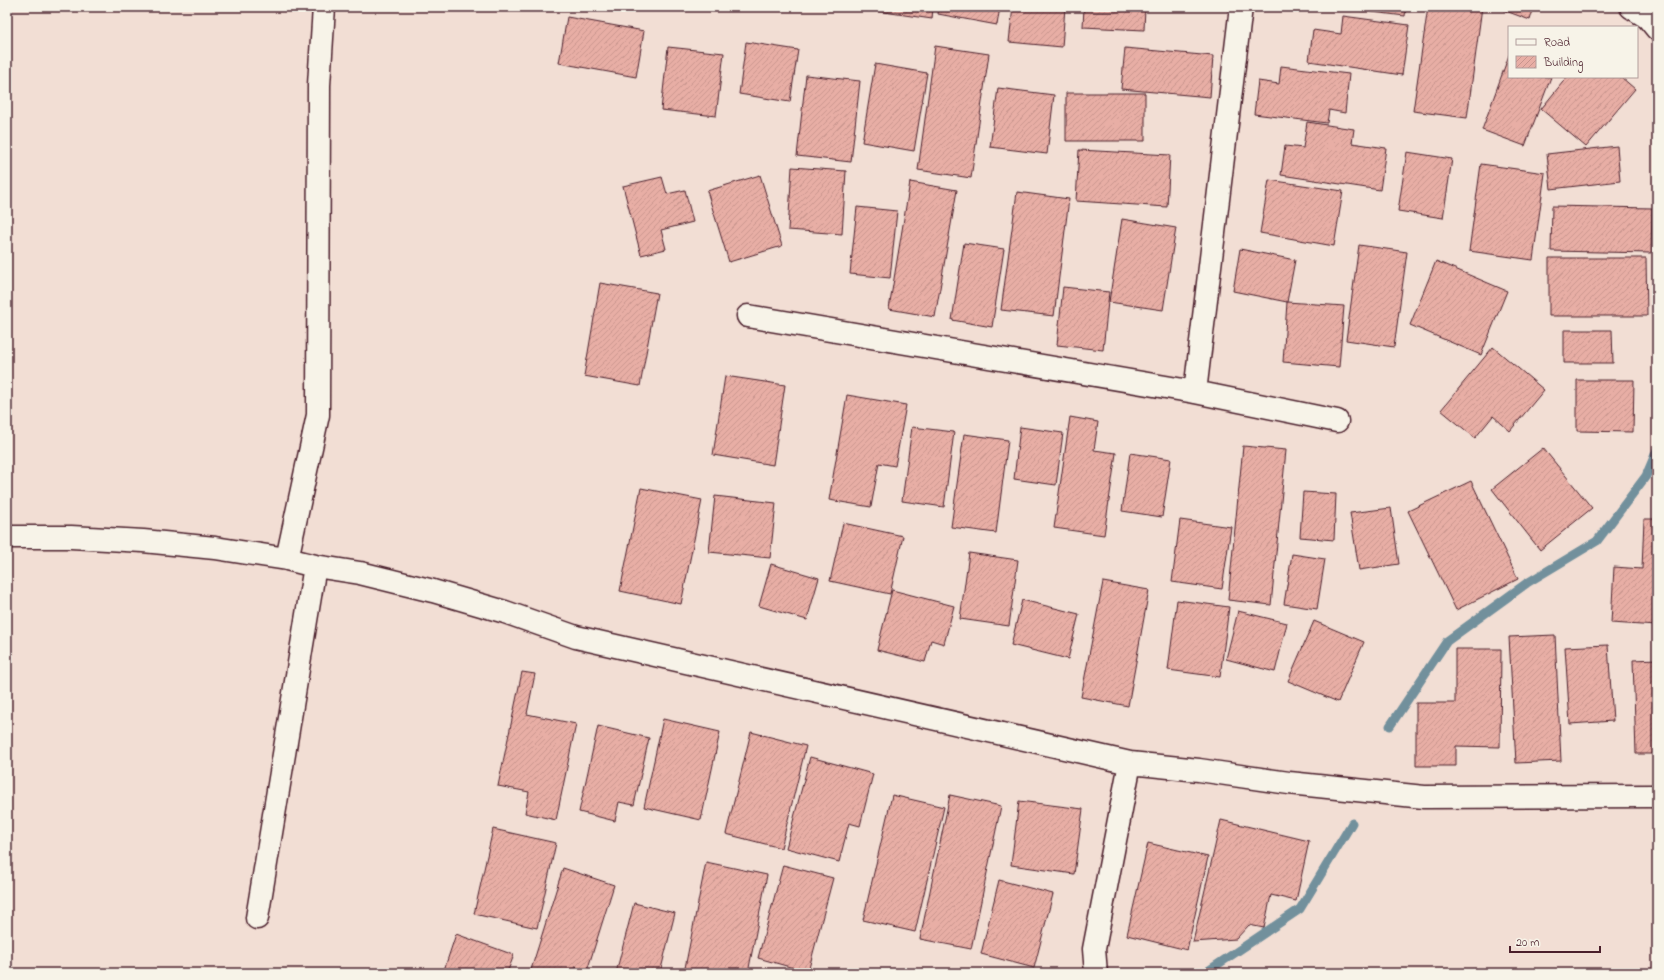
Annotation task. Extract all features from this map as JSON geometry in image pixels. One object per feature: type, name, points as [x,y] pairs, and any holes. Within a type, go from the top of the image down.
[{"type":"street","points":[[287,559],[318,415],[319,85],[324,7]]},
{"type":"street","points":[[1195,392],[1241,7]]},
{"type":"street","points":[[1631,7],[1648,18],[1657,29]]},
{"type":"street","points":[[748,316],[1195,392],[1337,421]]},
{"type":"street","points":[[7,537],[71,537],[143,541],[215,548],[287,559],[315,566],[360,573],[433,591],[505,612],[576,637],[1130,763],[1198,770],[1290,783],[1424,797],[1657,796]]},
{"type":"street","points":[[257,918],[315,566]]},
{"type":"street","points":[[1096,973],[1094,949],[1130,763]]},
{"type":"building","points":[[878,7],[933,7],[932,19],[877,11]]},
{"type":"building","points":[[939,7],[1000,7],[997,25],[938,14]]},
{"type":"building","points":[[1013,7],[1065,7],[1062,47],[1009,42]]},
{"type":"building","points":[[1084,7],[1145,7],[1144,30],[1083,27]]},
{"type":"building","points":[[1331,7],[1406,7],[1405,16]]},
{"type":"building","points":[[1428,7],[1482,7],[1467,118],[1413,111]]},
{"type":"building","points":[[1504,7],[1534,7],[1530,20],[1503,10]]},
{"type":"building","points":[[1343,16],[1409,25],[1402,75],[1309,61],[1313,30],[1341,34]]},
{"type":"building","points":[[567,17],[644,31],[636,77],[559,63]]},
{"type":"building","points":[[746,42],[798,50],[790,102],[739,94]]},
{"type":"building","points":[[935,46],[989,54],[971,178],[918,170]]},
{"type":"building","points":[[668,47],[724,53],[716,116],[661,110]]},
{"type":"building","points":[[1125,48],[1213,56],[1210,97],[1121,89]]},
{"type":"building","points":[[1508,58],[1508,78],[1551,78],[1525,146],[1482,130]]},
{"type":"building","points":[[875,64],[927,73],[914,151],[862,142]]},
{"type":"building","points":[[1281,66],[1349,74],[1345,113],[1329,110],[1327,123],[1254,114],[1258,81],[1279,84]]},
{"type":"building","points":[[806,75],[860,81],[851,162],[797,156]]},
{"type":"building","points":[[1566,78],[1622,78],[1635,89],[1586,147],[1541,109]]},
{"type":"building","points":[[998,88],[1054,95],[1047,154],[990,147]]},
{"type":"building","points":[[1066,93],[1145,93],[1145,141],[1066,141]]},
{"type":"building","points":[[1307,122],[1354,129],[1352,143],[1386,148],[1380,190],[1281,175],[1285,146],[1303,148]]},
{"type":"building","points":[[1617,146],[1620,181],[1551,189],[1547,154]]},
{"type":"building","points":[[1079,150],[1170,155],[1167,207],[1076,201]]},
{"type":"building","points":[[1407,152],[1452,159],[1443,218],[1398,211]]},
{"type":"building","points":[[1481,164],[1545,173],[1533,260],[1469,251]]},
{"type":"building","points":[[792,167],[846,171],[842,234],[788,230]]},
{"type":"building","points":[[760,175],[782,246],[729,262],[707,191]]},
{"type":"building","points":[[662,177],[667,194],[685,190],[693,222],[661,230],[666,249],[641,255],[623,186]]},
{"type":"building","points":[[1269,180],[1343,191],[1334,246],[1260,233]]},
{"type":"building","points":[[910,182],[957,190],[935,317],[889,309]]},
{"type":"building","points":[[1017,192],[1069,199],[1054,316],[1001,310]]},
{"type":"building","points":[[1552,206],[1652,208],[1651,253],[1551,251]]},
{"type":"building","points":[[857,207],[897,211],[890,278],[850,274]]},
{"type":"building","points":[[1122,219],[1176,228],[1163,310],[1109,302]]},
{"type":"building","points":[[964,243],[1004,249],[992,327],[952,320]]},
{"type":"building","points":[[1359,245],[1407,252],[1394,347],[1346,340]]},
{"type":"building","points":[[1240,249],[1295,260],[1287,302],[1233,291]]},
{"type":"building","points":[[1549,258],[1646,258],[1647,316],[1549,316]]},
{"type":"building","points":[[1436,261],[1507,291],[1481,355],[1410,325]]},
{"type":"building","points":[[600,283],[657,293],[640,386],[584,376]]},
{"type":"building","points":[[1063,287],[1109,292],[1103,350],[1057,345]]},
{"type":"building","points":[[1287,302],[1344,306],[1339,367],[1283,362]]},
{"type":"building","points":[[1564,330],[1612,330],[1613,363],[1564,363]]},
{"type":"building","points":[[1493,347],[1544,390],[1510,431],[1493,416],[1475,438],[1441,410]]},
{"type":"building","points":[[725,376],[785,385],[773,465],[713,455]]},
{"type":"building","points":[[1577,380],[1634,380],[1633,432],[1577,431]]},
{"type":"building","points":[[847,395],[906,405],[895,466],[879,463],[871,507],[829,500]]},
{"type":"building","points":[[1070,417],[1098,422],[1094,450],[1116,453],[1104,535],[1054,528]]},
{"type":"building","points":[[912,427],[954,432],[944,507],[902,501]]},
{"type":"building","points":[[1020,427],[1063,433],[1056,485],[1014,479]]},
{"type":"building","points":[[964,434],[1008,440],[996,533],[951,527]]},
{"type":"building","points":[[1243,446],[1286,450],[1271,605],[1228,600]]},
{"type":"building","points":[[1543,448],[1592,508],[1540,550],[1492,489]]},
{"type":"building","points":[[1130,453],[1171,459],[1162,517],[1122,511]]},
{"type":"building","points":[[1471,481],[1518,579],[1456,610],[1408,511]]},
{"type":"building","points":[[641,488],[702,500],[681,604],[620,591]]},
{"type":"building","points":[[1303,492],[1336,494],[1334,540],[1300,537]]},
{"type":"building","points":[[715,496],[776,503],[770,558],[709,552]]},
{"type":"building","points":[[1391,508],[1399,564],[1359,570],[1350,513]]},
{"type":"building","points":[[1644,519],[1657,519],[1657,626],[1611,623],[1614,567],[1642,569]]},
{"type":"building","points":[[1180,520],[1231,527],[1222,589],[1172,582]]},
{"type":"building","points":[[843,523],[903,536],[890,594],[830,581]]},
{"type":"building","points":[[969,553],[1018,560],[1009,626],[960,619]]},
{"type":"building","points":[[1292,554],[1325,559],[1317,609],[1284,604]]},
{"type":"building","points":[[771,564],[819,578],[807,620],[759,606]]},
{"type":"building","points":[[1103,582],[1149,590],[1128,706],[1081,697]]},
{"type":"building","points":[[892,590],[954,606],[944,644],[931,640],[925,662],[877,650]]},
{"type":"building","points":[[1022,600],[1079,614],[1068,659],[1011,645]]},
{"type":"building","points":[[1177,600],[1229,607],[1220,677],[1168,670]]},
{"type":"building","points":[[1238,611],[1287,623],[1275,672],[1226,659]]},
{"type":"building","points":[[1314,621],[1364,642],[1338,702],[1288,681]]},
{"type":"building","points":[[1555,635],[1561,761],[1516,763],[1509,637]]},
{"type":"building","points":[[1608,645],[1613,721],[1570,724],[1565,647]]},
{"type":"building","points":[[1455,649],[1501,649],[1500,747],[1456,746],[1456,766],[1416,766],[1416,703],[1455,703]]},
{"type":"building","points":[[1657,659],[1657,754],[1636,754],[1633,660]]},
{"type":"building","points":[[522,672],[535,674],[527,714],[576,724],[556,820],[525,813],[529,792],[498,786]]},
{"type":"building","points":[[663,719],[720,732],[701,820],[644,807]]},
{"type":"building","points":[[598,726],[649,738],[634,805],[619,802],[615,821],[579,812]]},
{"type":"building","points":[[751,732],[806,746],[781,848],[726,834]]},
{"type":"building","points":[[810,757],[873,774],[860,826],[849,823],[839,862],[786,848]]},
{"type":"building","points":[[892,795],[944,807],[915,932],[863,920]]},
{"type":"building","points":[[950,795],[1001,806],[971,949],[920,939]]},
{"type":"building","points":[[1019,801],[1083,809],[1074,874],[1011,865]]},
{"type":"building","points":[[1221,820],[1309,841],[1296,901],[1271,895],[1264,928],[1249,925],[1236,939],[1193,942]]},
{"type":"building","points":[[493,829],[556,843],[537,928],[474,914]]},
{"type":"building","points":[[1148,843],[1208,857],[1187,950],[1127,935]]},
{"type":"building","points":[[706,862],[767,875],[748,973],[684,973]]},
{"type":"building","points":[[783,865],[833,878],[808,972],[758,958]]},
{"type":"building","points":[[563,868],[614,885],[587,971],[575,967],[573,973],[530,973]]},
{"type":"building","points":[[999,880],[1053,894],[1034,968],[981,954]]},
{"type":"building","points":[[634,903],[675,913],[660,973],[616,973]]},
{"type":"building","points":[[456,934],[514,955],[507,973],[443,973]]},
{"type":"waterway","points":[[1390,726],[1447,641],[1527,583],[1597,541],[1646,476],[1657,450]]},
{"type":"waterway","points":[[1205,973],[1300,909],[1352,823]]}]
